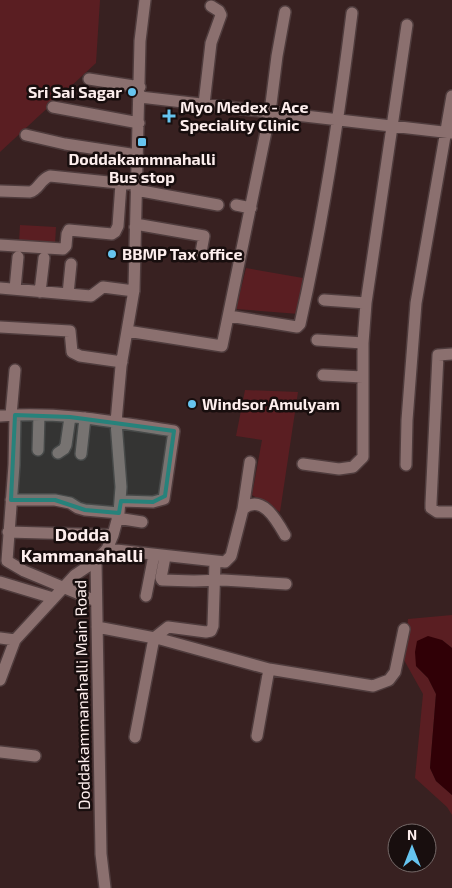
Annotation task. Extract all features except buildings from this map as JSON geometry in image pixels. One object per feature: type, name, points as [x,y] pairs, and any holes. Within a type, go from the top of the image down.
[{"type":"street","name":"Doddakammanahalli Main Road","points":[[105,888],[102,854],[96,561],[106,549],[113,536],[119,511],[116,422],[122,362],[134,291],[140,41],[145,0]]},
{"type":"street","points":[[204,104],[211,43],[221,15],[219,11],[211,6]]},
{"type":"street","points":[[127,331],[222,346],[270,112],[285,12]]},
{"type":"street","points":[[229,316],[297,327],[300,324],[311,274],[338,120],[352,13]]},
{"type":"street","points":[[303,464],[339,469],[353,467],[363,457],[363,343],[366,303],[407,25]]},
{"type":"street","points":[[89,79],[140,92],[204,104],[449,133]]},
{"type":"street","points":[[406,465],[407,420],[416,303],[449,133],[452,96]]},
{"type":"street","points":[[52,107],[139,123]]},
{"type":"street","points":[[26,135],[65,144],[137,155]]},
{"type":"street","points":[[0,190],[34,191],[44,178],[50,176],[136,189],[218,205]]},
{"type":"street","points":[[0,246],[63,249],[66,246],[69,230],[112,234],[118,226],[121,187]]},
{"type":"street","points":[[236,204],[251,208]]},
{"type":"street","points":[[136,227],[140,225],[204,236],[201,252]]},
{"type":"street","points":[[15,289],[18,258]]},
{"type":"street","points":[[40,292],[44,258]]},
{"type":"street","points":[[68,294],[71,264]]},
{"type":"street","points":[[0,288],[91,296],[102,287],[134,291]]},
{"type":"street","points":[[324,300],[366,303]]},
{"type":"street","points":[[0,326],[70,331],[72,352],[80,356],[122,362]]},
{"type":"street","points":[[317,340],[363,343]]},
{"type":"street","points":[[452,354],[438,355],[431,504],[431,508],[436,512],[452,512]]},
{"type":"street","points":[[15,370],[9,416],[14,465],[7,561],[24,571],[96,601]]},
{"type":"street","points":[[323,375],[363,377]]},
{"type":"street","points":[[9,416],[39,415],[85,418],[174,430],[164,499],[119,511],[86,510],[70,503],[55,500],[11,500]]},
{"type":"street","points":[[38,450],[39,415]]},
{"type":"street","points":[[58,453],[66,445],[70,417]]},
{"type":"street","points":[[81,454],[85,418]]},
{"type":"street","points":[[106,549],[225,562],[231,556],[243,509],[250,462]]},
{"type":"street","points":[[243,509],[253,504],[267,508],[285,535]]},
{"type":"street","points":[[119,511],[142,522]]},
{"type":"street","points":[[8,532],[113,536]]},
{"type":"street","points":[[160,556],[162,580],[214,580],[286,584]]},
{"type":"street","points":[[146,596],[160,556]]},
{"type":"street","points":[[0,680],[4,652],[74,574],[96,561]]},
{"type":"street","points":[[135,737],[154,638],[168,626],[206,632],[211,631],[213,626],[215,562]]},
{"type":"street","points":[[0,582],[53,598]]},
{"type":"street","points":[[97,627],[154,638],[269,669],[373,686],[389,680],[395,672],[404,629]]},
{"type":"street","points":[[0,638],[15,640]]},
{"type":"street","points":[[257,736],[269,669]]},
{"type":"street","points":[[0,752],[35,756]]},
{"type":"highlighted area","points":[[15,415],[70,417],[174,431],[165,496],[153,502],[121,501],[119,513],[85,510],[55,500],[11,500]]},
{"type":"shaded area","points":[[0,0],[100,0],[96,63],[0,152]]},
{"type":"shaded area","points":[[20,225],[56,227],[55,244],[19,242]]},
{"type":"shaded area","points":[[246,268],[303,278],[299,314],[236,309]]},
{"type":"shaded area","points":[[245,390],[298,392],[280,512],[252,495],[262,440],[236,436]]},
{"type":"shaded area","points":[[452,615],[452,648],[442,640],[416,666],[428,678],[436,694],[430,768],[436,781],[452,795],[452,815],[447,807],[415,778],[423,694],[404,660],[408,619]]},
{"type":"shaded area","points":[[428,636],[442,640],[452,648],[452,795],[436,781],[430,768],[436,694],[428,678],[416,666],[415,652],[417,641]]},
{"type":"place","name":"Sri Sai Sagar","points":[[132,92]]},
{"type":"place","name":"Myo Medex - Ace Speciality Clinic","points":[[169,116]]},
{"type":"place","name":"Doddakammnahalli Bus stop","points":[[142,142]]},
{"type":"place","name":"BBMP Tax office","points":[[112,254]]},
{"type":"place","name":"Windsor Amulyam","points":[[192,404]]},
{"type":"district","name":"Dodda Kammanahalli","points":[[82,545]]}]
